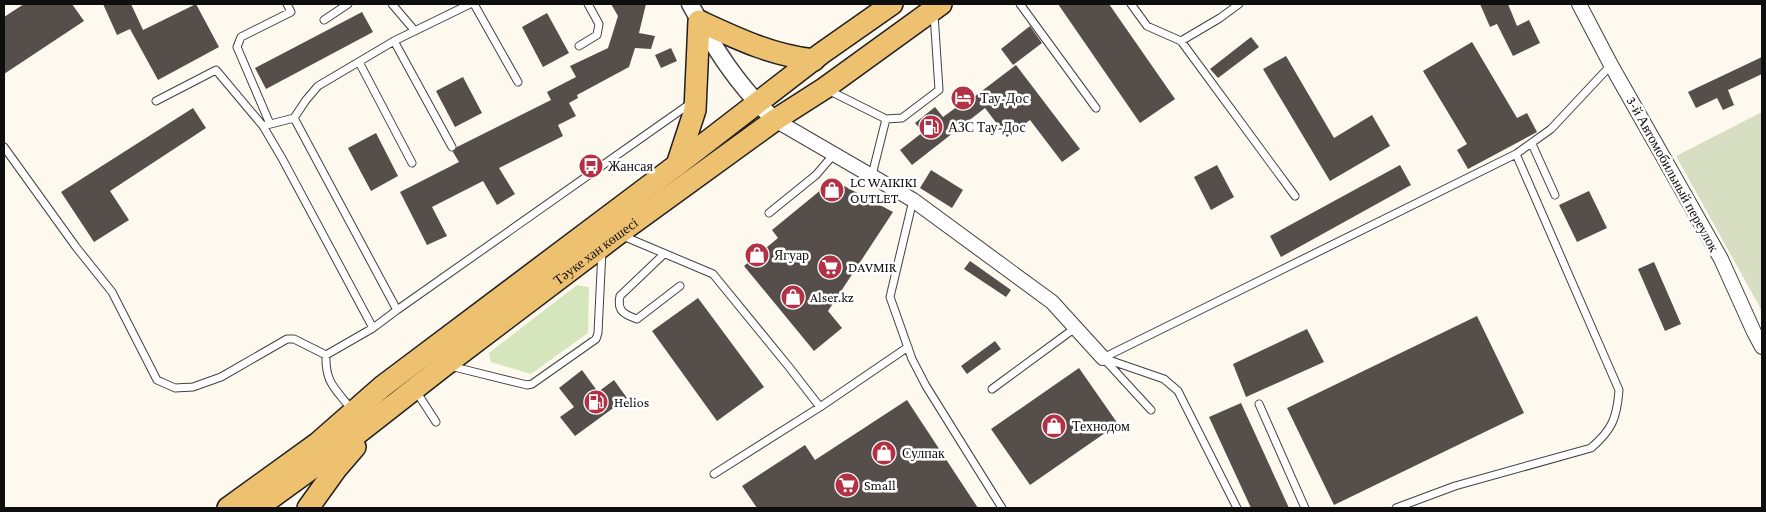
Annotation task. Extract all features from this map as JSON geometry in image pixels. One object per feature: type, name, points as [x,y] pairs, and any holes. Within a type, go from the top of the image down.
[{"type":"main road","name":"Тәуке хан көшесі","points":[[228,508],[318,443],[383,386],[677,166],[814,60],[892,4]]},
{"type":"main road","name":"Тәуке хан көшесі","points":[[257,508],[326,458],[414,388],[610,240],[775,120],[825,88],[938,6]]},
{"type":"main road","points":[[695,12],[752,45],[791,57],[814,60]]},
{"type":"main road","points":[[677,166],[695,110],[695,12]]},
{"type":"main road","points":[[308,508],[336,469],[390,408]]},
{"type":"street","name":"3-й Автомобильный переулок","points":[[1579,4],[1611,65],[1721,259],[1758,329],[1762,347]]},
{"type":"street","points":[[695,12],[736,79],[756,104],[775,120],[913,200],[1052,302],[1103,358]]},
{"type":"lane","points":[[287,4],[291,12],[241,37],[237,46],[267,125],[283,160],[373,328]]},
{"type":"lane","points":[[324,20],[348,4]]},
{"type":"lane","points":[[392,4],[415,31]]},
{"type":"lane","points":[[267,125],[294,118],[318,86],[394,41],[470,4]]},
{"type":"lane","points":[[474,4],[518,82]]},
{"type":"lane","points":[[579,46],[597,35],[599,24],[588,4]]},
{"type":"lane","points":[[1020,4],[1096,108]]},
{"type":"lane","points":[[1130,4],[1147,26],[1181,40],[1295,196]]},
{"type":"lane","points":[[1181,40],[1220,18],[1240,4]]},
{"type":"lane","points":[[825,88],[886,119],[902,118],[939,90],[938,6]]},
{"type":"lane","points":[[394,41],[452,148]]},
{"type":"lane","points":[[359,62],[412,163]]},
{"type":"lane","points":[[1103,358],[1516,154],[1551,130],[1611,65]]},
{"type":"lane","points":[[156,102],[216,70],[267,125]]},
{"type":"lane","points":[[326,355],[373,328],[696,100]]},
{"type":"lane","points":[[294,118],[397,310]]},
{"type":"lane","points":[[872,175],[886,119]]},
{"type":"lane","points":[[1532,144],[1555,195]]},
{"type":"lane","points":[[4,147],[76,247],[112,292],[158,380],[175,388],[193,387],[221,377],[287,340],[294,339],[326,355]]},
{"type":"lane","points":[[769,213],[816,175],[834,154]]},
{"type":"lane","points":[[1396,508],[1455,486],[1591,448],[1604,437],[1614,421],[1618,407],[1619,390],[1516,154]]},
{"type":"lane","points":[[913,200],[890,297],[912,359],[926,386],[1002,508]]},
{"type":"lane","points":[[444,365],[527,385],[532,384],[596,339],[610,240],[664,254],[713,274],[820,407]]},
{"type":"lane","points":[[664,254],[620,296],[618,304],[622,311],[637,320],[680,286]]},
{"type":"lane","points":[[992,389],[1075,328]]},
{"type":"lane","points":[[714,474],[820,407],[908,347]]},
{"type":"lane","points":[[326,355],[326,370],[329,380],[354,412]]},
{"type":"lane","points":[[1103,358],[1151,410]]},
{"type":"lane","points":[[1103,358],[1164,379],[1178,391],[1237,508]]},
{"type":"lane","points":[[414,388],[436,422]]},
{"type":"lane","points":[[1258,404],[1305,508]]},
{"type":"green space","points":[[1762,112],[1762,311],[1676,156]]},
{"type":"green space","points":[[577,285],[589,287],[588,333],[531,374],[491,362],[489,353]]},
{"type":"building","points":[[24,4],[72,4],[84,21],[4,74],[4,17]]},
{"type":"building","points":[[103,4],[131,4],[143,30],[196,4],[219,47],[158,80],[130,29],[117,35]]},
{"type":"building","points":[[611,4],[646,4],[639,33],[655,36],[651,49],[635,48],[629,67],[577,95],[578,98],[569,103],[576,116],[558,125],[563,136],[499,168],[515,194],[497,205],[483,181],[432,207],[447,236],[427,245],[400,192],[459,162],[453,152],[457,147],[551,100],[547,92],[576,77],[570,66],[608,48],[618,16]]},
{"type":"building","points":[[1058,4],[1109,4],[1175,99],[1140,123]]},
{"type":"building","points":[[1480,4],[1508,4],[1517,26],[1529,20],[1540,43],[1513,56],[1497,24],[1490,27]]},
{"type":"building","points":[[362,12],[373,32],[266,89],[255,68]]},
{"type":"building","points":[[547,13],[569,53],[543,67],[522,27]]},
{"type":"building","points":[[1030,26],[1042,43],[1013,65],[1001,49]]},
{"type":"building","points":[[1251,37],[1259,47],[1218,78],[1210,69]]},
{"type":"building","points":[[1472,42],[1517,118],[1527,113],[1537,132],[1468,169],[1457,150],[1467,144],[1423,71]]},
{"type":"building","points":[[671,48],[677,61],[661,68],[655,55]]},
{"type":"building","points":[[1286,56],[1334,138],[1372,115],[1390,146],[1330,181],[1263,69]]},
{"type":"building","points":[[1762,57],[1762,74],[1728,90],[1734,105],[1723,110],[1717,98],[1696,108],[1688,92]]},
{"type":"building","points":[[1016,65],[1080,149],[1062,162],[1030,120],[1007,137],[985,108],[912,165],[900,150],[923,132],[915,123],[935,107],[943,117],[965,101],[966,103]]},
{"type":"building","points":[[463,77],[482,113],[455,127],[436,91]]},
{"type":"building","points":[[193,108],[206,128],[110,191],[129,220],[94,242],[61,192]]},
{"type":"building","points":[[376,133],[398,176],[371,191],[348,148]]},
{"type":"building","points":[[1217,165],[1234,197],[1211,210],[1194,177]]},
{"type":"building","points":[[1400,165],[1411,185],[1281,257],[1270,236]]},
{"type":"building","points":[[931,170],[963,190],[952,208],[920,188]]},
{"type":"building","name":"DAVMIR","points":[[833,180],[893,212],[828,311],[842,328],[814,351],[744,266],[778,238],[772,230]]},
{"type":"building","points":[[1589,191],[1607,228],[1577,242],[1559,205]]},
{"type":"building","points":[[970,261],[1011,290],[1006,297],[964,269]]},
{"type":"building","points":[[1654,262],[1681,324],[1665,331],[1638,269]]},
{"type":"building","points":[[698,298],[764,387],[717,421],[652,331]]},
{"type":"building","points":[[1477,316],[1524,413],[1334,505],[1287,408]]},
{"type":"building","points":[[1307,329],[1324,362],[1246,397],[1233,364]]},
{"type":"building","points":[[995,341],[1001,349],[967,374],[961,366]]},
{"type":"building","name":"Технодом","points":[[1079,368],[1118,424],[1030,485],[991,429]]},
{"type":"building","name":"Helios","points":[[582,370],[598,392],[614,380],[627,398],[575,436],[560,417],[574,407],[559,388]]},
{"type":"building","name":"Сулпак","points":[[907,400],[978,508],[757,508],[742,486],[805,445],[815,460]]},
{"type":"building","points":[[1241,403],[1289,508],[1251,508],[1209,417]]},
{"type":"place","name":"Тау-Дос","points":[[963,98]]},
{"type":"place","name":"АЗС Тау-Дос","points":[[931,127]]},
{"type":"place","name":"Жансая","points":[[591,166]]},
{"type":"place","name":"LC WAIKIKI OUTLET","points":[[832,190]]},
{"type":"place","name":"Ягуар","points":[[757,255]]},
{"type":"place","name":"DAVMIR","points":[[830,267]]},
{"type":"place","name":"Alser.kz","points":[[793,297]]},
{"type":"place","name":"Helios","points":[[596,402]]},
{"type":"place","name":"Технодом","points":[[1054,426]]},
{"type":"place","name":"Сулпак","points":[[884,453]]},
{"type":"place","name":"Small","points":[[847,485]]}]
